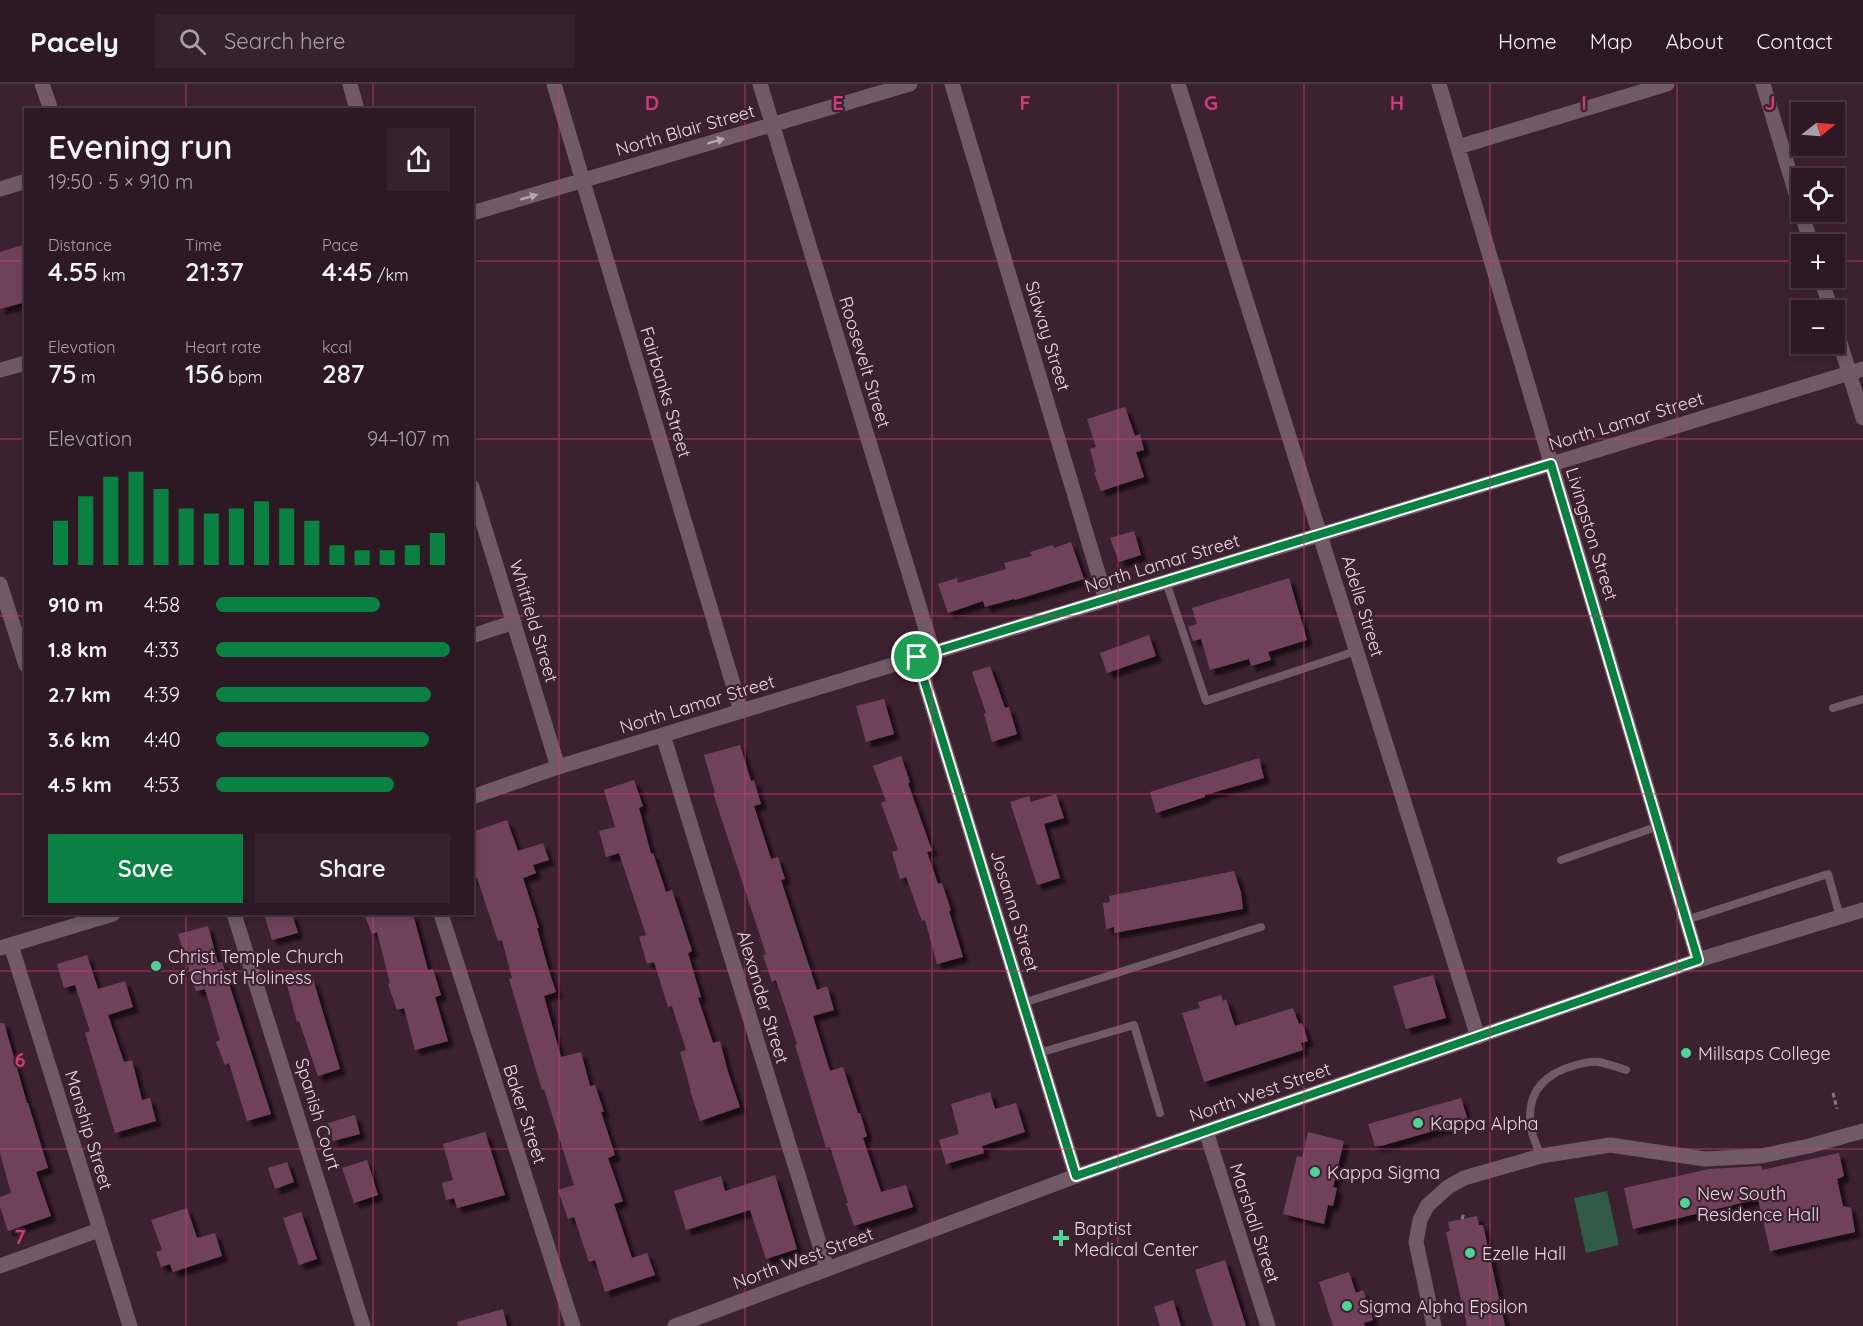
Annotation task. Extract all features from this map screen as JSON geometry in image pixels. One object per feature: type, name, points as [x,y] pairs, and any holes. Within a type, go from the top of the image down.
[{"type":"street","points":[[42,84],[50,108]]},
{"type":"street","points":[[350,84],[356,108]]},
{"type":"street","name":"Fairbanks Street","points":[[554,84],[741,711]]},
{"type":"street","name":"Roosevelt Street","points":[[760,84],[933,652]]},
{"type":"street","name":"North Blair Street","points":[[474,212],[910,84]]},
{"type":"street","name":"Sidway Street","points":[[952,84],[1106,600]]},
{"type":"street","name":"Adelle Street","points":[[1178,84],[1478,1037]]},
{"type":"street","name":"Livingston Street","points":[[1439,84],[1698,960]]},
{"type":"street","points":[[1458,147],[1667,84]]},
{"type":"street","points":[[1763,84],[1808,234]]},
{"type":"street","points":[[0,189],[24,182]]},
{"type":"street","points":[[1845,347],[1856,371],[1863,418]]},
{"type":"street","points":[[0,370],[24,364]]},
{"type":"street","name":"North Lamar Street","points":[[474,796],[558,767],[1856,371]]},
{"type":"street","name":"Whitfield Street","points":[[474,493],[558,767]]},
{"type":"street","points":[[0,584],[24,659]]},
{"type":"street","points":[[474,635],[514,622]]},
{"type":"street","name":"Josanna Street","points":[[917,657],[1076,1176]]},
{"type":"street","name":"Alexander Street","points":[[663,735],[827,1269]]},
{"type":"street","name":"North West Street","points":[[675,1326],[1076,1176],[1698,960],[1863,910]]},
{"type":"street","points":[[5,947],[105,915]]},
{"type":"street","name":"Spanish Court","points":[[234,915],[363,1326]]},
{"type":"street","name":"Baker Street","points":[[441,915],[573,1326]]},
{"type":"street","name":"Manship Street","points":[[5,947],[130,1326]]},
{"type":"street","name":"Marshall Street","points":[[1206,1131],[1268,1326]]},
{"type":"street","points":[[1434,1326],[1416,1242],[1420,1220],[1427,1206],[1464,1178],[1541,1156],[1610,1145],[1705,1159],[1761,1156],[1863,1131]]},
{"type":"street","points":[[0,1266],[99,1230]]},
{"type":"lane","points":[[1166,582],[1206,701],[1356,651]]},
{"type":"lane","points":[[1833,708],[1863,699]]},
{"type":"lane","points":[[1561,860],[1659,826]]},
{"type":"lane","points":[[1686,920],[1827,874],[1840,917]]},
{"type":"lane","points":[[1023,1003],[1261,927]]},
{"type":"lane","points":[[1039,1053],[1134,1025],[1160,1113]]},
{"type":"lane","points":[[1541,1156],[1530,1125],[1530,1115],[1536,1090],[1548,1076],[1565,1068],[1590,1062],[1626,1070]]},
{"type":"path","points":[[1833,1093],[1837,1109]]},
{"type":"path","points":[[1462,1219],[1464,1213]]},
{"type":"green space","points":[[1607,1191],[1619,1245],[1586,1253],[1574,1198]]},
{"type":"building","points":[[24,245],[24,303],[0,309],[0,252]]},
{"type":"building","points":[[1125,407],[1135,436],[1140,434],[1144,450],[1136,452],[1144,477],[1101,491],[1094,473],[1096,472],[1090,449],[1096,447],[1087,419]]},
{"type":"building","points":[[1134,531],[1141,555],[1119,562],[1110,538]]},
{"type":"building","points":[[1071,542],[1084,579],[1015,600],[985,607],[983,601],[948,613],[938,584],[957,578],[958,583],[1006,569],[1004,563],[1032,556],[1030,552],[1053,545],[1054,548]]},
{"type":"building","points":[[1289,578],[1307,640],[1268,652],[1271,660],[1251,666],[1249,659],[1210,670],[1201,639],[1193,641],[1188,627],[1197,624],[1192,608]]},
{"type":"building","points":[[1149,635],[1156,656],[1107,673],[1100,653]]},
{"type":"building","points":[[990,666],[1005,708],[1009,707],[1017,734],[992,742],[984,714],[986,713],[972,672]]},
{"type":"building","points":[[884,699],[894,734],[866,742],[856,706]]},
{"type":"building","points":[[740,745],[761,804],[754,806],[771,859],[778,857],[785,879],[781,880],[817,990],[827,986],[834,1010],[813,1016],[830,1071],[843,1067],[867,1136],[863,1138],[881,1192],[906,1185],[913,1207],[854,1226],[830,1147],[826,1148],[795,1045],[797,1044],[776,980],[772,982],[763,955],[766,954],[713,793],[715,793],[704,755]]},
{"type":"building","points":[[901,756],[932,851],[927,852],[938,884],[942,883],[963,957],[937,964],[925,920],[922,921],[906,877],[900,879],[892,852],[898,850],[881,803],[886,801],[873,766]]},
{"type":"building","points":[[1259,758],[1264,778],[1205,795],[1205,797],[1156,813],[1150,792]]},
{"type":"building","points":[[634,780],[643,806],[639,808],[651,854],[653,853],[666,892],[672,890],[692,951],[688,953],[701,997],[698,998],[713,1043],[720,1041],[740,1107],[700,1121],[680,1052],[686,1050],[672,1006],[668,1007],[654,962],[647,964],[639,937],[646,935],[619,853],[606,857],[599,831],[615,827],[604,790]]},
{"type":"building","points":[[1056,794],[1064,818],[1044,824],[1060,878],[1037,885],[1010,802],[1029,796],[1031,802]]},
{"type":"building","points":[[507,820],[518,851],[543,843],[549,860],[533,865],[536,873],[523,878],[556,992],[544,996],[561,1057],[581,1052],[590,1086],[595,1085],[615,1155],[608,1158],[623,1201],[614,1204],[632,1258],[647,1253],[655,1275],[605,1292],[595,1260],[589,1262],[574,1217],[568,1219],[558,1190],[574,1185],[544,1089],[542,1090],[509,979],[512,978],[502,940],[498,941],[477,878],[474,879],[474,831]]},
{"type":"building","points":[[1234,871],[1241,892],[1243,909],[1114,933],[1114,927],[1106,929],[1103,903],[1110,902],[1109,896]]},
{"type":"building","points":[[264,915],[292,915],[298,933],[272,940]]},
{"type":"building","points":[[364,915],[413,915],[428,970],[433,969],[441,995],[435,997],[448,1041],[415,1050],[404,1008],[397,1010],[388,984],[390,983],[377,932],[372,934]]},
{"type":"building","points":[[208,926],[218,963],[222,962],[271,1114],[247,1121],[229,1063],[225,1065],[216,1042],[220,1040],[205,989],[196,991],[178,934]]},
{"type":"building","points":[[87,955],[98,989],[125,981],[133,1007],[108,1015],[124,1062],[132,1060],[142,1100],[150,1098],[156,1121],[115,1133],[85,1033],[90,1031],[75,985],[64,988],[57,964]]},
{"type":"building","points":[[300,970],[304,981],[313,979],[340,1069],[318,1076],[299,1021],[297,1022],[284,974]]},
{"type":"building","points":[[1433,975],[1446,1018],[1406,1029],[1393,986]]},
{"type":"building","points":[[1221,995],[1223,1001],[1226,999],[1235,1026],[1293,1008],[1299,1024],[1302,1023],[1308,1041],[1301,1043],[1303,1050],[1204,1082],[1182,1013],[1200,1008],[1198,1002]]},
{"type":"building","points":[[0,1023],[4,1023],[48,1168],[36,1172],[51,1216],[8,1231],[0,1207],[0,1197],[11,1193],[0,1153]]},
{"type":"building","points":[[990,1092],[995,1109],[1016,1103],[1025,1132],[982,1146],[984,1153],[946,1164],[939,1140],[959,1134],[951,1104]]},
{"type":"building","name":"Kappa Alpha","points":[[1461,1098],[1468,1121],[1375,1146],[1368,1124]]},
{"type":"building","points":[[355,1115],[360,1134],[333,1141],[328,1123]]},
{"type":"building","points":[[485,1132],[505,1195],[457,1208],[454,1198],[446,1200],[442,1183],[453,1180],[443,1144]]},
{"type":"building","name":"Kappa Sigma","points":[[1308,1132],[1344,1141],[1333,1187],[1337,1188],[1333,1206],[1328,1205],[1324,1224],[1283,1214],[1297,1156],[1302,1157]]},
{"type":"building","name":"New South Residence Hall","points":[[1839,1153],[1844,1176],[1837,1179],[1843,1206],[1851,1208],[1855,1232],[1770,1251],[1758,1199],[1633,1229],[1624,1188],[1709,1169],[1761,1166],[1762,1170]]},
{"type":"building","points":[[367,1160],[378,1195],[354,1203],[342,1168]]},
{"type":"building","points":[[287,1162],[294,1182],[275,1189],[268,1168]]},
{"type":"building","points":[[775,1175],[797,1249],[766,1259],[750,1210],[686,1230],[674,1191],[721,1176],[725,1191]]},
{"type":"building","points":[[187,1208],[197,1238],[215,1233],[222,1256],[173,1272],[170,1264],[161,1267],[156,1252],[162,1250],[151,1220]]},
{"type":"building","points":[[301,1212],[317,1259],[299,1265],[283,1218]]},
{"type":"building","name":"Ezelle Hall","points":[[1477,1216],[1479,1225],[1483,1225],[1505,1326],[1467,1326],[1446,1232],[1450,1231],[1448,1222]]},
{"type":"building","points":[[1225,1260],[1246,1326],[1213,1326],[1195,1270]]},
{"type":"building","name":"Sigma Alpha Epsilon","points":[[1349,1272],[1356,1293],[1363,1290],[1373,1320],[1364,1323],[1365,1326],[1333,1326],[1319,1282]]},
{"type":"building","points":[[1173,1300],[1181,1326],[1160,1326],[1154,1307]]},
{"type":"building","points":[[503,1309],[507,1326],[458,1326],[457,1322]]},
{"type":"place","name":"Christ Temple Church of Christ Holiness","points":[[156,966]]},
{"type":"place","name":"Millsaps College","points":[[1686,1053]]},
{"type":"place","name":"Kappa Alpha","points":[[1418,1123]]},
{"type":"place","name":"Kappa Sigma","points":[[1315,1172]]},
{"type":"place","name":"New South Residence Hall","points":[[1685,1203]]},
{"type":"place","name":"Baptist Medical Center","points":[[1061,1238]]},
{"type":"place","name":"Ezelle Hall","points":[[1470,1253]]},
{"type":"place","name":"Sigma Alpha Epsilon","points":[[1347,1306]]},
{"type":"route","points":[[1551,464],[1698,960],[1076,1176],[917,657],[1551,464]]}]
